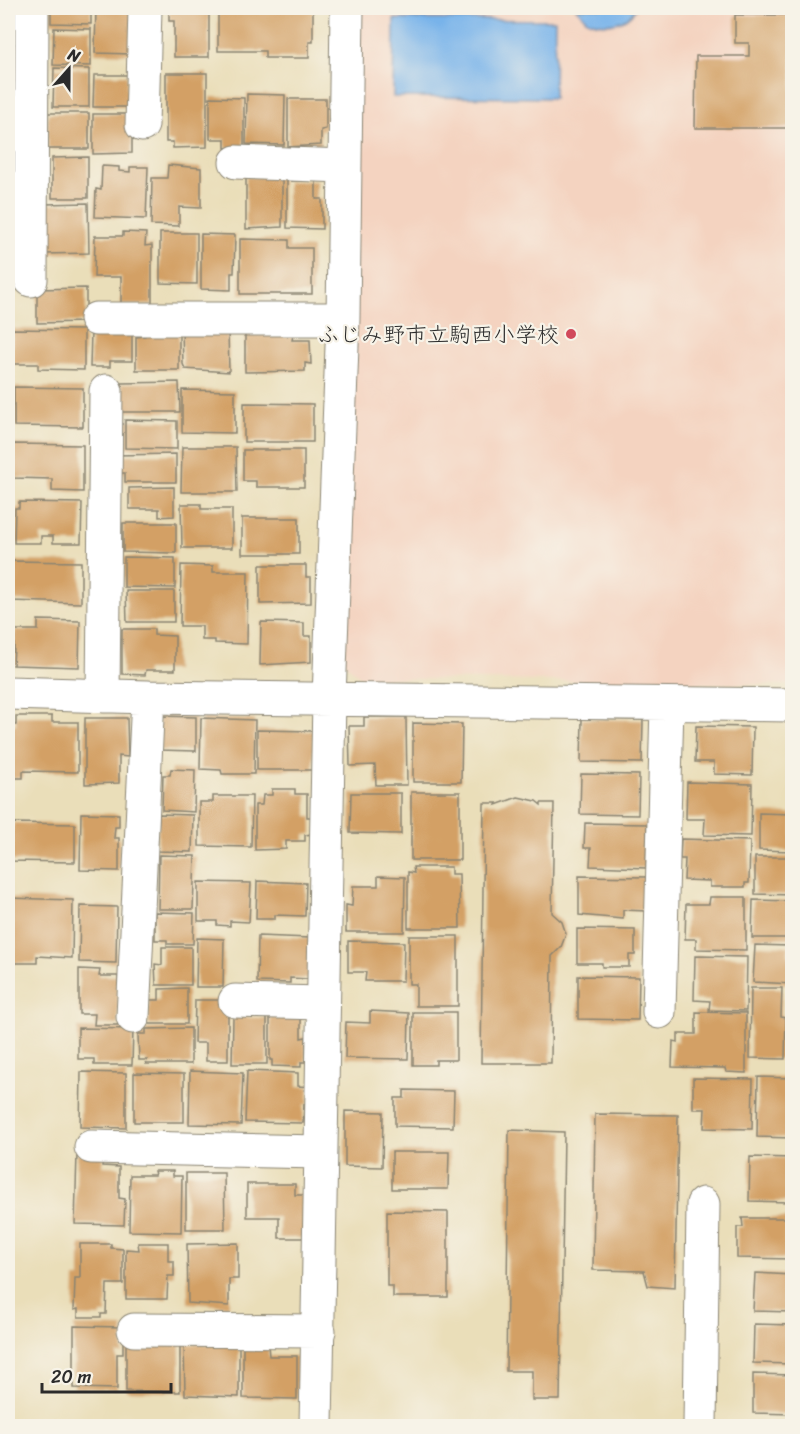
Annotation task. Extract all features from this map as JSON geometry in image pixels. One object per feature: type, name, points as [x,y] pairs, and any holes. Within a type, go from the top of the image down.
[{"type":"street","points":[[31,280],[32,8]]},
{"type":"street","points":[[142,125],[145,8]]},
{"type":"street","points":[[316,1426],[329,698],[343,319],[347,8]]},
{"type":"street","points":[[236,162],[345,166]]},
{"type":"street","points":[[96,319],[343,319]]},
{"type":"street","points":[[103,696],[106,392]]},
{"type":"street","points":[[8,693],[667,705],[792,705]]},
{"type":"street","points":[[133,1017],[148,697]]},
{"type":"street","points":[[659,1012],[667,705]]},
{"type":"street","points":[[235,1001],[323,1003]]},
{"type":"street","points":[[91,1147],[320,1152]]},
{"type":"street","points":[[700,1426],[703,1204]]},
{"type":"street","points":[[134,1330],[319,1331]]},
{"type":"shaded area","name":"ふじみ野市立駒西小学校","points":[[357,8],[792,8],[792,685],[361,678],[343,661]]},
{"type":"water","points":[[576,8],[636,8],[627,18],[607,24],[587,20]]},
{"type":"water","points":[[394,19],[555,20],[554,98],[393,97]]},
{"type":"building","points":[[8,8],[22,8],[22,20],[8,19]]},
{"type":"building","points":[[51,8],[91,8],[91,24],[51,23]]},
{"type":"building","points":[[96,8],[134,8],[133,54],[95,53]]},
{"type":"building","points":[[169,8],[209,8],[209,57],[174,57],[174,21],[169,21]]},
{"type":"building","points":[[218,8],[313,8],[313,42],[309,42],[309,58],[265,58],[265,51],[218,51]]},
{"type":"building","points":[[735,15],[792,15],[792,128],[695,128],[696,56],[749,56],[749,43],[735,43]]},
{"type":"building","points":[[54,28],[91,29],[91,66],[53,65]]},
{"type":"building","points":[[8,39],[11,39],[11,44],[21,44],[21,81],[8,81]]},
{"type":"building","points":[[54,68],[89,69],[89,107],[53,107]]},
{"type":"building","points":[[166,73],[207,73],[207,147],[173,148],[173,142],[166,142]]},
{"type":"building","points":[[94,75],[127,75],[127,107],[93,107]]},
{"type":"building","points":[[247,94],[285,95],[284,145],[246,144]]},
{"type":"building","points":[[210,97],[244,98],[244,148],[225,148],[225,139],[210,139]]},
{"type":"building","points":[[288,99],[326,99],[326,129],[321,130],[321,145],[288,147]]},
{"type":"building","points":[[48,113],[89,113],[89,149],[48,149]]},
{"type":"building","points":[[93,114],[126,114],[126,120],[132,120],[132,153],[93,154]]},
{"type":"building","points":[[88,157],[88,198],[52,198],[52,158]]},
{"type":"building","points":[[168,165],[201,168],[201,208],[179,207],[179,226],[151,225],[152,178],[167,178]]},
{"type":"building","points":[[102,166],[119,167],[119,171],[130,172],[130,167],[148,167],[146,219],[95,217],[96,189],[101,190]]},
{"type":"building","points":[[246,177],[282,177],[282,227],[246,229]]},
{"type":"building","points":[[287,181],[316,181],[316,199],[322,199],[322,229],[287,228]]},
{"type":"building","points":[[88,203],[89,253],[45,254],[44,204]]},
{"type":"building","points":[[123,232],[146,233],[145,246],[152,245],[152,305],[121,305],[121,277],[94,277],[95,236],[123,236]]},
{"type":"building","points":[[160,233],[197,233],[197,284],[160,283]]},
{"type":"building","points":[[201,234],[235,235],[231,290],[201,289]]},
{"type":"building","points":[[240,239],[289,240],[289,248],[312,248],[312,294],[240,294]]},
{"type":"building","points":[[86,288],[86,322],[37,323],[37,289]]},
{"type":"building","points":[[12,329],[84,330],[84,370],[38,369],[38,364],[12,364]]},
{"type":"building","points":[[145,329],[179,329],[179,370],[136,370],[136,337],[145,336]]},
{"type":"building","points":[[228,330],[229,372],[185,369],[182,331]]},
{"type":"building","points":[[91,331],[132,331],[132,361],[110,361],[110,367],[90,367]]},
{"type":"building","points":[[245,335],[293,335],[292,340],[310,340],[311,364],[305,363],[305,371],[245,372]]},
{"type":"building","points":[[179,382],[180,412],[122,412],[122,383]]},
{"type":"building","points":[[14,387],[83,388],[83,427],[14,426]]},
{"type":"building","points":[[182,390],[235,391],[235,433],[182,432]]},
{"type":"building","points":[[244,403],[313,404],[313,442],[244,442]]},
{"type":"building","points":[[125,420],[177,421],[177,449],[125,448]]},
{"type":"building","points":[[13,444],[83,445],[83,492],[52,491],[52,479],[13,478]]},
{"type":"building","points":[[182,447],[236,447],[237,492],[181,492]]},
{"type":"building","points":[[243,450],[304,450],[304,487],[256,487],[256,481],[243,481]]},
{"type":"building","points":[[176,454],[176,482],[125,482],[125,473],[114,473],[114,455]]},
{"type":"building","points":[[174,487],[174,516],[159,517],[159,509],[129,509],[129,488]]},
{"type":"building","points":[[19,502],[82,503],[81,543],[53,543],[53,536],[41,536],[41,543],[14,543],[15,508],[19,508]]},
{"type":"building","points":[[181,504],[201,504],[201,509],[232,509],[232,548],[182,548]]},
{"type":"building","points":[[242,518],[299,518],[299,554],[242,554]]},
{"type":"building","points":[[123,523],[176,523],[176,553],[123,552]]},
{"type":"building","points":[[124,557],[175,558],[175,588],[124,587]]},
{"type":"building","points":[[10,561],[81,562],[81,603],[10,601]]},
{"type":"building","points":[[181,565],[213,566],[213,572],[248,572],[247,644],[215,643],[215,640],[202,640],[202,626],[180,626]]},
{"type":"building","points":[[260,565],[306,565],[306,577],[311,577],[311,603],[260,604]]},
{"type":"building","points":[[126,591],[174,591],[174,622],[127,622]]},
{"type":"building","points":[[38,620],[80,621],[79,667],[13,665],[15,630],[38,630]]},
{"type":"building","points":[[261,622],[304,623],[304,636],[311,636],[311,662],[260,665]]},
{"type":"building","points":[[122,629],[154,629],[154,635],[175,636],[175,670],[146,670],[145,675],[122,674]]},
{"type":"building","points":[[16,716],[52,716],[52,722],[78,722],[78,772],[23,771],[23,778],[8,778],[8,725],[16,725]]},
{"type":"building","points":[[159,716],[196,717],[196,751],[159,750]]},
{"type":"building","points":[[364,717],[406,717],[407,785],[376,785],[375,765],[350,766],[349,726],[364,726]]},
{"type":"building","points":[[85,718],[127,718],[128,757],[119,756],[119,783],[85,784]]},
{"type":"building","points":[[201,718],[255,720],[254,774],[222,774],[221,770],[200,769]]},
{"type":"building","points":[[582,719],[643,720],[642,763],[581,762]]},
{"type":"building","points":[[413,723],[462,724],[461,782],[413,782]]},
{"type":"building","points":[[696,726],[753,727],[752,775],[714,774],[714,762],[695,762]]},
{"type":"building","points":[[257,730],[314,731],[313,770],[257,770]]},
{"type":"building","points":[[171,769],[195,770],[194,812],[162,810],[163,775],[170,775]]},
{"type":"building","points":[[581,774],[639,775],[638,815],[580,814]]},
{"type":"building","points":[[687,782],[752,784],[751,836],[704,835],[705,819],[686,819]]},
{"type":"building","points":[[272,789],[295,789],[295,794],[307,794],[307,817],[312,817],[312,834],[305,835],[305,841],[286,841],[286,849],[255,850],[255,805],[262,805],[263,795],[272,795]]},
{"type":"building","points":[[411,792],[460,792],[460,860],[411,860]]},
{"type":"building","points":[[351,793],[401,793],[401,834],[350,833]]},
{"type":"building","points":[[213,796],[252,796],[251,847],[199,846],[199,802],[213,802]]},
{"type":"building","points":[[518,797],[536,801],[541,805],[541,803],[554,803],[552,913],[562,922],[566,934],[561,947],[552,956],[551,1063],[481,1063],[484,803],[497,803],[496,805]]},
{"type":"building","points":[[81,813],[119,814],[119,827],[115,827],[114,838],[119,838],[119,871],[80,870]]},
{"type":"building","points":[[759,813],[792,814],[792,851],[759,850]]},
{"type":"building","points":[[159,814],[193,815],[192,852],[157,851]]},
{"type":"building","points":[[13,823],[75,824],[75,862],[8,861],[8,829],[13,829]]},
{"type":"building","points":[[585,823],[647,824],[646,868],[590,866],[591,848],[584,848]]},
{"type":"building","points":[[681,839],[750,841],[749,883],[745,883],[745,887],[710,887],[710,881],[684,880],[685,859],[680,859]]},
{"type":"building","points":[[159,855],[195,856],[193,909],[158,909]]},
{"type":"building","points":[[755,857],[792,857],[792,895],[755,894]]},
{"type":"building","points":[[413,867],[451,867],[451,874],[459,874],[460,928],[408,928],[408,872],[414,873]]},
{"type":"building","points":[[378,876],[405,877],[404,932],[346,932],[346,905],[352,906],[353,886],[378,886]]},
{"type":"building","points":[[579,876],[646,877],[647,911],[623,910],[623,919],[579,915]]},
{"type":"building","points":[[257,881],[306,883],[305,916],[275,915],[275,919],[256,919]]},
{"type":"building","points":[[198,882],[251,883],[249,922],[230,921],[230,926],[217,925],[217,921],[198,921]]},
{"type":"building","points":[[710,897],[746,897],[746,950],[696,949],[696,939],[685,939],[686,904],[709,904]]},
{"type":"building","points":[[8,898],[73,900],[72,958],[37,956],[37,963],[8,963]]},
{"type":"building","points":[[753,900],[792,901],[792,938],[752,938]]},
{"type":"building","points":[[80,906],[117,907],[116,963],[79,962]]},
{"type":"building","points":[[155,912],[194,913],[193,944],[167,944],[167,940],[155,940]]},
{"type":"building","points":[[577,929],[635,930],[635,955],[629,955],[629,967],[602,967],[602,963],[577,963]]},
{"type":"building","points":[[258,936],[310,938],[308,979],[290,978],[290,983],[257,982]]},
{"type":"building","points":[[409,936],[458,936],[458,1006],[416,1006],[416,984],[409,984]]},
{"type":"building","points":[[197,938],[224,939],[223,987],[196,987]]},
{"type":"building","points":[[348,941],[404,942],[403,981],[365,981],[366,972],[348,972]]},
{"type":"building","points":[[755,945],[789,946],[788,957],[792,957],[792,984],[753,982]]},
{"type":"building","points":[[162,947],[191,947],[191,985],[156,985],[155,964],[162,965]]},
{"type":"building","points":[[695,956],[747,957],[746,1011],[709,1010],[710,1001],[694,1000]]},
{"type":"building","points":[[79,969],[100,970],[99,976],[118,976],[118,1025],[94,1025],[95,1014],[79,1014]]},
{"type":"building","points":[[578,976],[639,977],[638,1020],[578,1019]]},
{"type":"building","points":[[187,988],[187,1024],[149,1024],[149,1000],[159,1000],[159,989]]},
{"type":"building","points":[[751,988],[782,988],[781,1017],[786,1018],[785,1059],[750,1058]]},
{"type":"building","points":[[195,1000],[228,1000],[228,1061],[206,1061],[206,1043],[194,1043]]},
{"type":"building","points":[[370,1011],[409,1013],[408,1059],[345,1058],[346,1022],[370,1023]]},
{"type":"building","points":[[413,1012],[456,1012],[456,1060],[436,1060],[436,1065],[413,1065]]},
{"type":"building","points":[[696,1012],[746,1013],[746,1073],[726,1072],[725,1068],[672,1067],[673,1041],[678,1042],[678,1034],[696,1034]]},
{"type":"building","points":[[233,1017],[267,1018],[267,1064],[232,1064]]},
{"type":"building","points":[[270,1017],[301,1018],[301,1038],[306,1037],[306,1062],[301,1062],[301,1067],[272,1066]]},
{"type":"building","points":[[78,1028],[133,1029],[132,1065],[94,1065],[94,1059],[78,1059]]},
{"type":"building","points":[[191,1028],[191,1064],[146,1064],[147,1060],[139,1060],[138,1034],[146,1034],[146,1029]]},
{"type":"building","points":[[190,1071],[243,1073],[241,1125],[189,1124]]},
{"type":"building","points":[[247,1071],[298,1073],[298,1086],[309,1087],[308,1105],[304,1104],[303,1123],[245,1122]]},
{"type":"building","points":[[81,1072],[126,1073],[126,1128],[80,1127]]},
{"type":"building","points":[[134,1073],[184,1074],[184,1122],[134,1122]]},
{"type":"building","points":[[758,1077],[792,1078],[792,1138],[757,1137]]},
{"type":"building","points":[[693,1078],[753,1079],[752,1129],[704,1128],[705,1109],[693,1109]]},
{"type":"building","points":[[404,1090],[454,1091],[453,1127],[395,1126],[395,1098],[404,1098]]},
{"type":"building","points":[[345,1111],[383,1112],[382,1167],[345,1166]]},
{"type":"building","points":[[595,1114],[678,1115],[675,1288],[648,1286],[644,1271],[593,1270]]},
{"type":"building","points":[[509,1130],[564,1132],[560,1400],[532,1400],[532,1371],[506,1371]]},
{"type":"building","points":[[392,1152],[449,1152],[448,1189],[392,1189]]},
{"type":"building","points":[[77,1153],[103,1154],[102,1166],[119,1167],[119,1198],[125,1199],[124,1225],[75,1224]]},
{"type":"building","points":[[750,1157],[792,1158],[792,1202],[749,1201]]},
{"type":"building","points":[[154,1171],[173,1171],[173,1176],[182,1176],[181,1232],[129,1231],[130,1175],[155,1175]]},
{"type":"building","points":[[186,1173],[224,1173],[225,1229],[186,1229]]},
{"type":"building","points":[[247,1184],[295,1184],[295,1195],[309,1195],[309,1238],[279,1238],[279,1217],[247,1217]]},
{"type":"building","points":[[387,1211],[448,1212],[448,1297],[393,1297],[393,1286],[387,1286]]},
{"type":"building","points":[[742,1218],[792,1218],[792,1259],[737,1258],[737,1227],[743,1227]]},
{"type":"building","points":[[138,1243],[168,1243],[168,1261],[174,1261],[174,1276],[168,1276],[167,1299],[126,1299],[126,1249],[139,1250]]},
{"type":"building","points":[[238,1243],[238,1279],[229,1279],[229,1306],[188,1303],[187,1244]]},
{"type":"building","points":[[80,1244],[111,1244],[111,1248],[123,1249],[123,1284],[107,1284],[106,1314],[101,1314],[101,1317],[78,1317],[78,1309],[74,1310],[75,1278],[80,1278]]},
{"type":"building","points":[[755,1273],[792,1275],[792,1312],[753,1311]]},
{"type":"building","points":[[754,1324],[792,1325],[792,1364],[753,1363]]},
{"type":"building","points":[[74,1326],[123,1327],[123,1354],[117,1354],[117,1389],[74,1388]]},
{"type":"building","points":[[126,1340],[180,1340],[180,1392],[126,1391]]},
{"type":"building","points":[[184,1344],[239,1344],[239,1397],[185,1395]]},
{"type":"building","points":[[243,1345],[268,1345],[269,1356],[297,1356],[297,1399],[243,1398]]},
{"type":"building","points":[[753,1374],[792,1375],[792,1414],[753,1413]]},
{"type":"place","name":"ふじみ野市立駒西小学校","points":[[571,334]]}]
